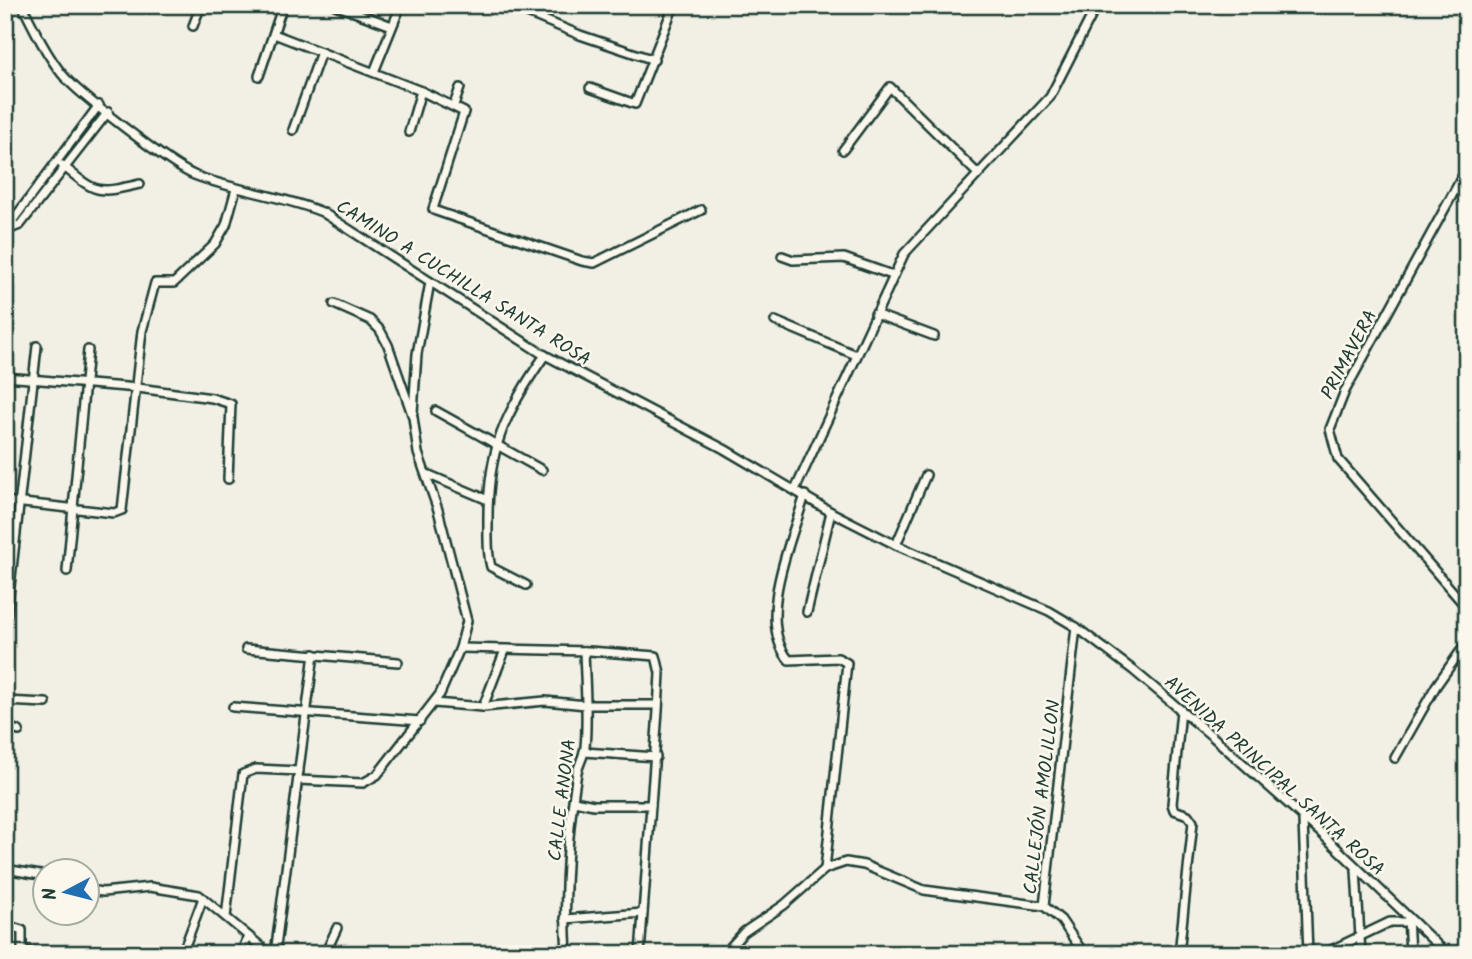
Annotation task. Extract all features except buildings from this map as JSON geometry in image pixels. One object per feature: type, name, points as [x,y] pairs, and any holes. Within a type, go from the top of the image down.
[{"type":"street","name":"CAMINO A CUCHILLA SANTA ROSA","points":[[22,5],[64,76],[190,173],[236,189],[288,198],[322,212],[545,355],[805,495],[831,512],[896,545],[1049,611],[1076,627]]},
{"type":"street","points":[[193,26],[201,5]]},
{"type":"street","points":[[259,76],[284,5]]},
{"type":"street","points":[[335,5],[392,26]]},
{"type":"street","points":[[374,72],[401,5]]},
{"type":"street","points":[[508,5],[580,35],[654,60]]},
{"type":"street","points":[[590,88],[635,104],[674,5]]},
{"type":"street","points":[[795,490],[874,313],[904,254],[1050,97],[1097,5]]},
{"type":"street","points":[[274,34],[421,91],[464,112],[433,209],[582,261],[594,262],[701,210]]},
{"type":"street","points":[[293,130],[321,52]]},
{"type":"street","points":[[843,149],[890,87],[977,173]]},
{"type":"street","points":[[453,105],[460,88]]},
{"type":"street","points":[[409,132],[421,91]]},
{"type":"street","points":[[13,226],[13,220],[99,105]]},
{"type":"street","points":[[5,231],[20,225],[108,112]]},
{"type":"street","points":[[56,160],[95,191],[140,184]]},
{"type":"street","name":"PRIMAVERA","points":[[1467,168],[1345,391],[1330,429],[1338,459],[1467,608]]},
{"type":"street","points":[[5,501],[119,513],[122,510],[138,388],[142,331],[150,291],[155,283],[174,283],[215,244],[226,225],[236,189]]},
{"type":"street","points":[[782,256],[793,260],[844,258],[892,275]]},
{"type":"street","points":[[298,780],[327,783],[371,780],[434,703],[460,648],[467,621],[465,607],[427,474],[418,453],[413,416],[416,354],[430,282]]},
{"type":"street","points":[[334,304],[370,320],[380,330],[413,416]]},
{"type":"street","points":[[874,313],[934,336]]},
{"type":"street","points":[[775,321],[856,355]]},
{"type":"street","points":[[5,631],[37,346]]},
{"type":"street","points":[[67,571],[88,350]]},
{"type":"street","points":[[526,585],[513,581],[489,563],[488,500],[495,445],[514,400],[545,355]]},
{"type":"street","points":[[5,377],[34,378],[84,386],[138,388],[212,398],[231,404],[228,479]]},
{"type":"street","points":[[436,411],[542,471]]},
{"type":"street","points":[[427,474],[488,500]]},
{"type":"street","points":[[896,545],[926,475]]},
{"type":"street","points":[[724,954],[744,932],[784,905],[825,870],[847,663],[838,658],[789,660],[782,652],[773,603],[805,495]]},
{"type":"street","points":[[807,612],[831,512]]},
{"type":"street","name":"CALLEJÓN AMOLILLON","points":[[825,870],[846,862],[864,865],[924,890],[1044,906],[1076,627]]},
{"type":"street","name":"AVENIDA PRINCIPAL SANTA ROSA","points":[[1076,627],[1181,710],[1303,820],[1321,833],[1447,954]]},
{"type":"street","points":[[1395,758],[1436,686],[1467,642]]},
{"type":"street","points":[[460,648],[656,656],[660,673],[656,757],[640,954]]},
{"type":"street","points":[[246,649],[398,662]]},
{"type":"street","points":[[483,707],[506,650]]},
{"type":"street","name":"CALLE ANONA","points":[[567,954],[565,919],[574,802],[578,770],[584,752],[584,651]]},
{"type":"street","points":[[102,892],[150,887],[193,893],[203,898],[272,954],[314,654]]},
{"type":"street","points":[[5,701],[46,702]]},
{"type":"street","points":[[434,703],[483,707],[545,701],[586,705],[658,705]]},
{"type":"street","points":[[233,707],[420,721]]},
{"type":"street","points":[[1179,954],[1193,822],[1188,815],[1174,810],[1172,804],[1181,710]]},
{"type":"street","points":[[5,726],[19,731]]},
{"type":"street","points":[[584,752],[656,757]]},
{"type":"street","points":[[226,917],[243,775],[256,769],[299,771]]},
{"type":"street","points":[[574,802],[594,805],[651,805]]},
{"type":"street","points":[[1303,820],[1308,954]]},
{"type":"street","points":[[5,869],[32,874]]},
{"type":"street","points":[[1356,869],[1361,954]]},
{"type":"street","points":[[182,954],[203,898]]},
{"type":"street","points":[[1044,906],[1061,920],[1084,954]]},
{"type":"street","points":[[565,919],[643,913]]},
{"type":"street","points":[[1323,954],[1360,934],[1390,922],[1408,919],[1410,954]]},
{"type":"street","points":[[5,926],[22,930],[22,952],[95,954]]},
{"type":"street","points":[[325,954],[337,929]]},
{"type":"street","points":[[241,954],[248,936]]}]
